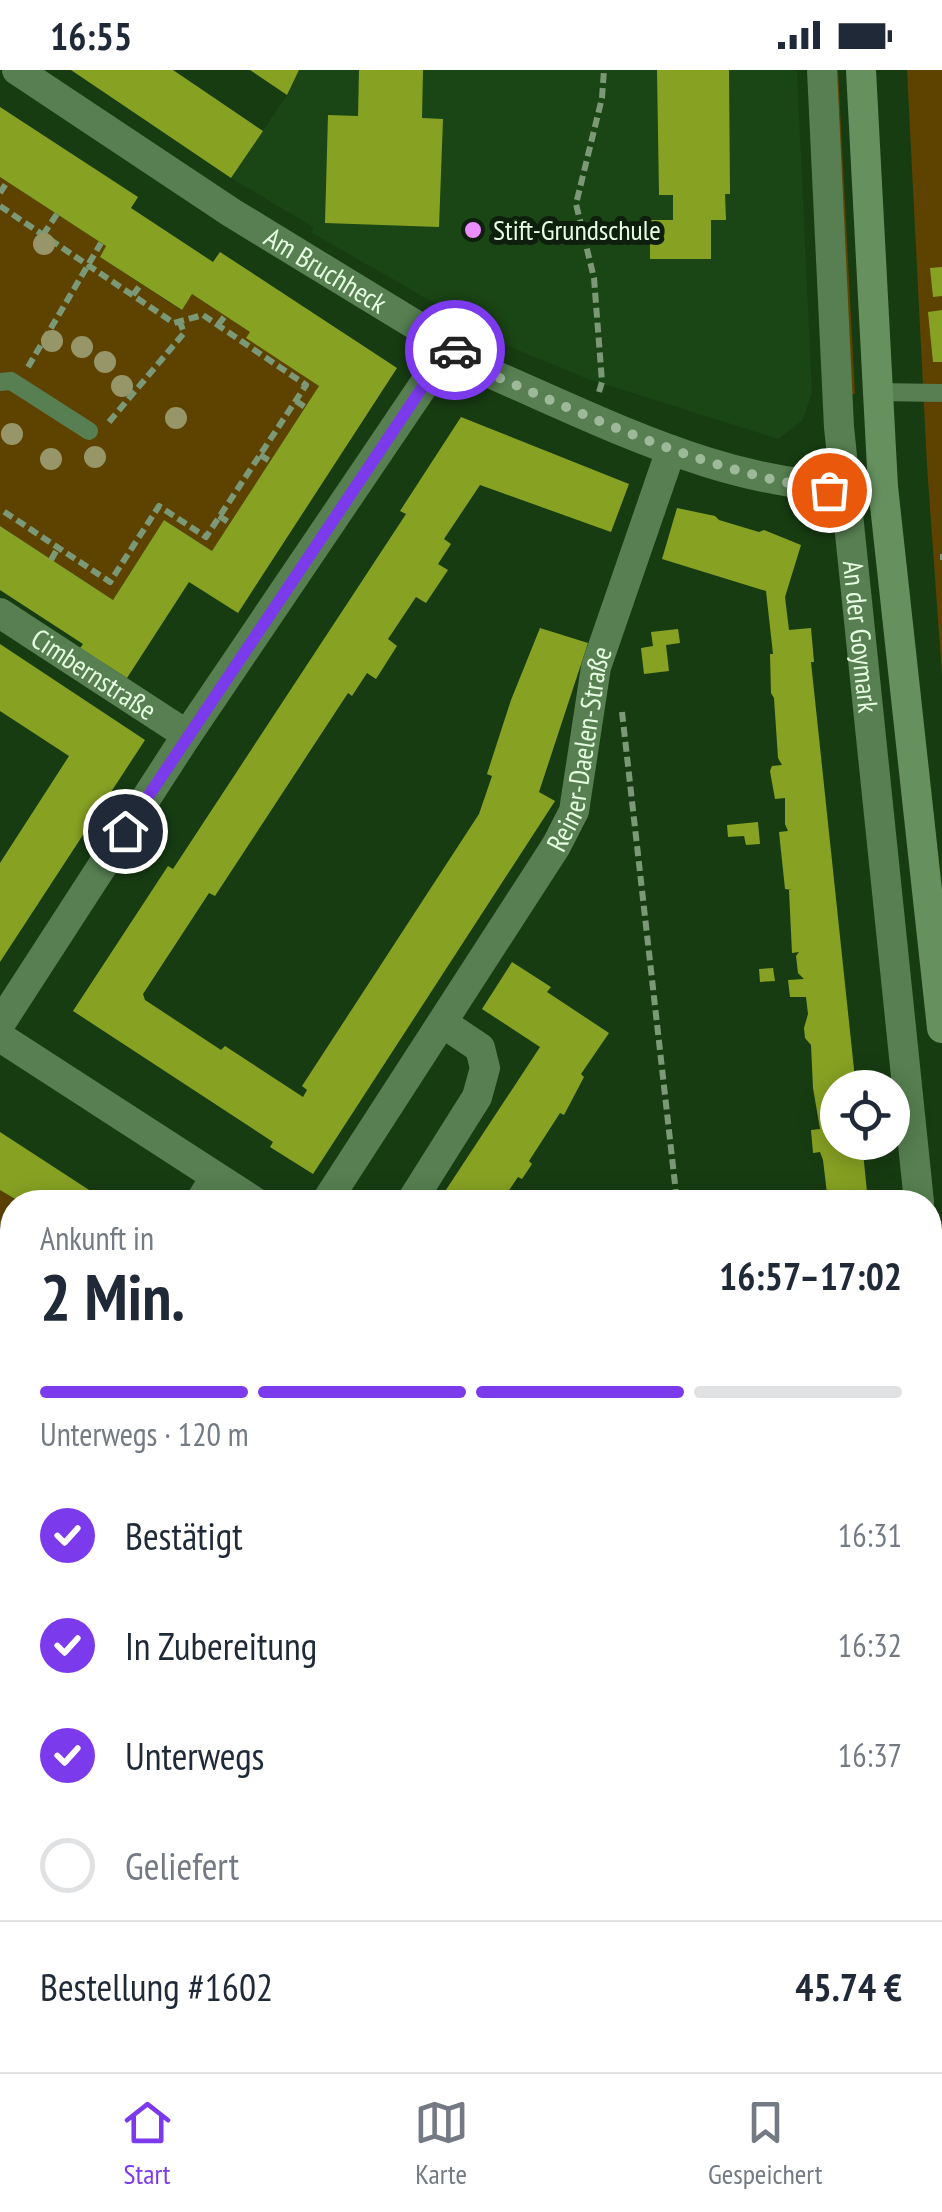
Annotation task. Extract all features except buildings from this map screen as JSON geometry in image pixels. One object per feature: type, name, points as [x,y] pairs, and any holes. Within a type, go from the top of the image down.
[{"type":"main road","name":"An der Goymark","points":[[861,70],[883,487],[942,1028]]},
{"type":"street","name":"Am Bruchheck","points":[[17,70],[232,213],[450,346],[472,366],[671,450],[783,483],[837,490],[883,487]]},
{"type":"street","name":"An der Goymark","points":[[822,70],[840,428],[837,490],[918,1190]]},
{"type":"street","points":[[0,1024],[187,735],[450,346]]},
{"type":"street","name":"Reiner-Daelen-Straße","points":[[334,1190],[556,846],[574,811],[596,666],[671,450]]},
{"type":"street","name":"Cimbernstraße","points":[[0,613],[187,735]]},
{"type":"street","points":[[419,1190],[477,1097],[485,1068],[480,1048],[443,1023]]},
{"type":"street","points":[[0,1037],[236,1190]]},
{"type":"lane","points":[[8,384],[89,431]]},
{"type":"lane","points":[[877,392],[942,393]]},
{"type":"lane","points":[[200,1190],[210,1174]]},
{"type":"path","points":[[591,416],[602,382],[594,278],[576,204],[602,98],[604,70]]},
{"type":"path","points":[[0,192],[7,182]]},
{"type":"path","points":[[0,206],[174,323],[204,316],[272,358],[306,385],[206,536],[187,529],[160,506],[110,582],[0,510]]},
{"type":"path","points":[[43,234],[57,214]]},
{"type":"path","points":[[8,384],[101,243]]},
{"type":"path","points":[[133,296],[142,284]]},
{"type":"path","points":[[218,325],[225,316]]},
{"type":"path","points":[[89,431],[97,436],[184,334],[180,322]]},
{"type":"path","points":[[296,401],[305,407]]},
{"type":"path","points":[[260,455],[270,461]]},
{"type":"path","points":[[220,516],[230,523]]},
{"type":"path","points":[[50,560],[58,548]]},
{"type":"path","points":[[114,576],[124,583]]},
{"type":"path","points":[[622,708],[676,1190]]},
{"type":"shaded area","points":[[299,70],[797,70],[812,394],[802,421],[778,439],[585,378],[513,348],[312,233],[313,227],[231,178],[287,95]]},
{"type":"shaded area","points":[[834,70],[838,70],[855,394],[849,394]]},
{"type":"shaded area","points":[[907,70],[942,70],[942,675],[927,466]]},
{"type":"shaded area","points":[[0,177],[106,246],[100,257],[181,310],[192,294],[250,332],[319,386],[212,551],[164,520],[113,600],[0,526]]},
{"type":"way so far","points":[[455,350],[472,366],[671,450],[783,483],[829,490]]},
{"type":"place","name":"Stift-Grundschule","points":[[473,230]]},
{"type":"route","points":[[125,831],[450,346],[455,350]]}]
